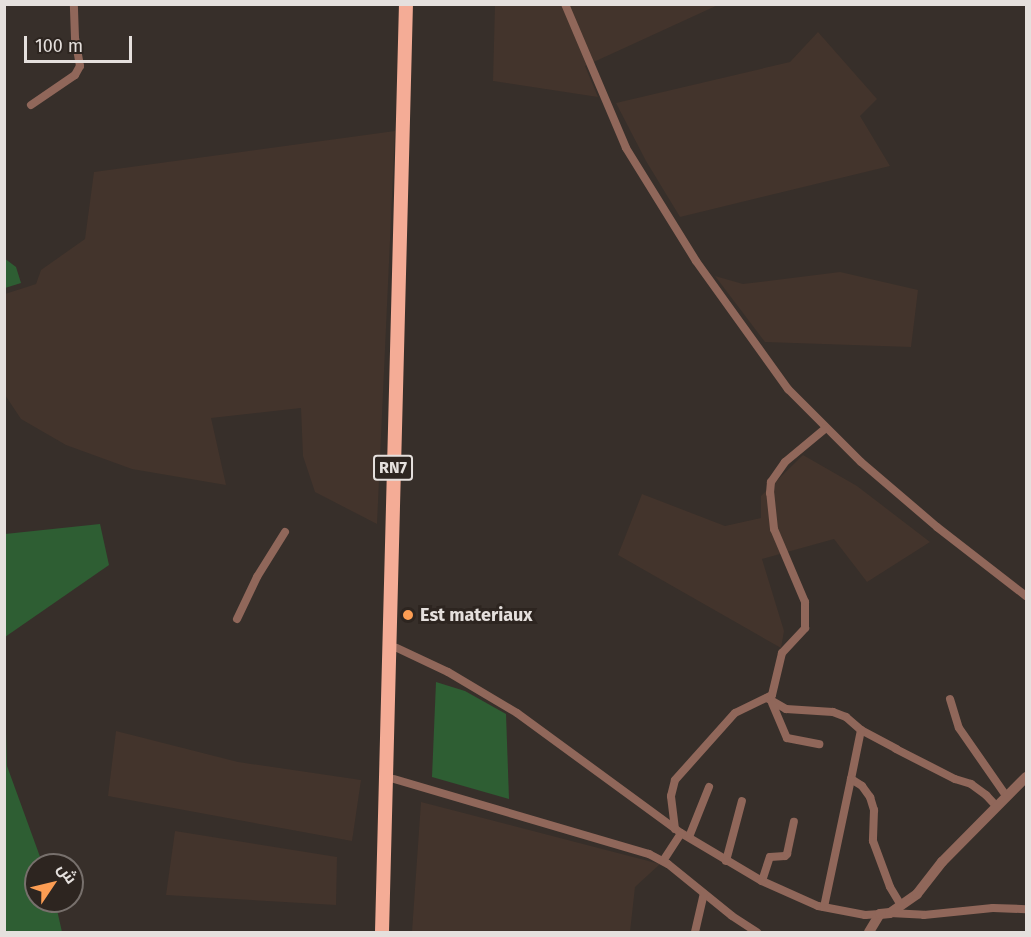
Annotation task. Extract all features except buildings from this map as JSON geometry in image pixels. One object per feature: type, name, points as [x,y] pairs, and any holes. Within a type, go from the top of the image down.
[{"type":"highway","name":"RN7","points":[[382,933],[406,4]]},
{"type":"highway","name":"RN7","points":[[390,933],[414,4]]},
{"type":"street","points":[[31,105],[75,75],[80,66],[75,38],[74,4]]},
{"type":"street","points":[[565,4],[618,133],[696,261],[788,389],[861,462],[937,527],[1026,596]]},
{"type":"street","points":[[769,701],[775,688],[782,654],[805,628],[806,616],[805,602],[774,529],[771,482],[792,454],[826,428]]},
{"type":"street","points":[[237,619],[252,587],[285,532]]},
{"type":"street","points":[[397,648],[448,672],[517,713],[682,833],[726,861],[762,881],[824,907],[865,915],[924,915],[993,908],[1026,909]]},
{"type":"street","points":[[950,699],[959,728],[1007,797]]},
{"type":"street","points":[[682,833],[671,795],[675,780],[735,713],[769,701],[786,709],[833,712],[846,717],[861,730],[955,779],[971,784],[997,807]]},
{"type":"street","points":[[769,701],[787,738],[819,744]]},
{"type":"street","points":[[824,907],[861,730]]},
{"type":"street","points":[[869,933],[885,914],[916,894],[942,862],[1026,777]]},
{"type":"street","points":[[851,779],[862,786],[870,796],[874,810],[873,841],[882,868],[902,905]]},
{"type":"street","points":[[394,780],[624,845],[663,861],[757,933]]},
{"type":"street","points":[[663,861],[709,787]]},
{"type":"street","points":[[726,861],[742,801]]},
{"type":"street","points":[[762,881],[770,857],[788,854],[794,822]]},
{"type":"street","points":[[695,933],[704,894]]},
{"type":"shaded area","points":[[495,5],[718,5],[585,66],[598,97],[493,81]]},
{"type":"shaded area","points":[[818,32],[877,99],[860,116],[890,166],[680,217],[646,161],[616,103],[790,62]]},
{"type":"shaded area","points":[[395,131],[377,524],[315,492],[303,456],[301,408],[211,418],[226,485],[132,469],[66,445],[21,419],[5,395],[5,294],[36,284],[41,270],[85,239],[94,172]]},
{"type":"shaded area","points":[[840,272],[918,290],[911,347],[765,342],[715,276],[743,284]]},
{"type":"shaded area","points":[[803,455],[857,486],[930,542],[867,582],[834,539],[762,559],[784,631],[781,648],[618,555],[642,494],[725,526],[761,518],[761,496]]},
{"type":"shaded area","points":[[116,731],[238,762],[361,780],[352,841],[108,796]]},
{"type":"shaded area","points":[[421,802],[660,864],[635,887],[630,932],[412,932]]},
{"type":"shaded area","points":[[175,831],[337,857],[336,905],[166,895]]},
{"type":"green space","points":[[4,258],[16,267],[21,283],[5,288]]},
{"type":"green space","points":[[100,524],[109,565],[5,637],[5,534]]},
{"type":"green space","points":[[436,682],[465,691],[506,714],[509,799],[432,777]]},
{"type":"green space","points":[[5,697],[7,766],[39,853],[24,853],[24,913],[58,913],[62,932],[5,932]]},
{"type":"place","name":"Est materiaux","points":[[408,615]]}]
